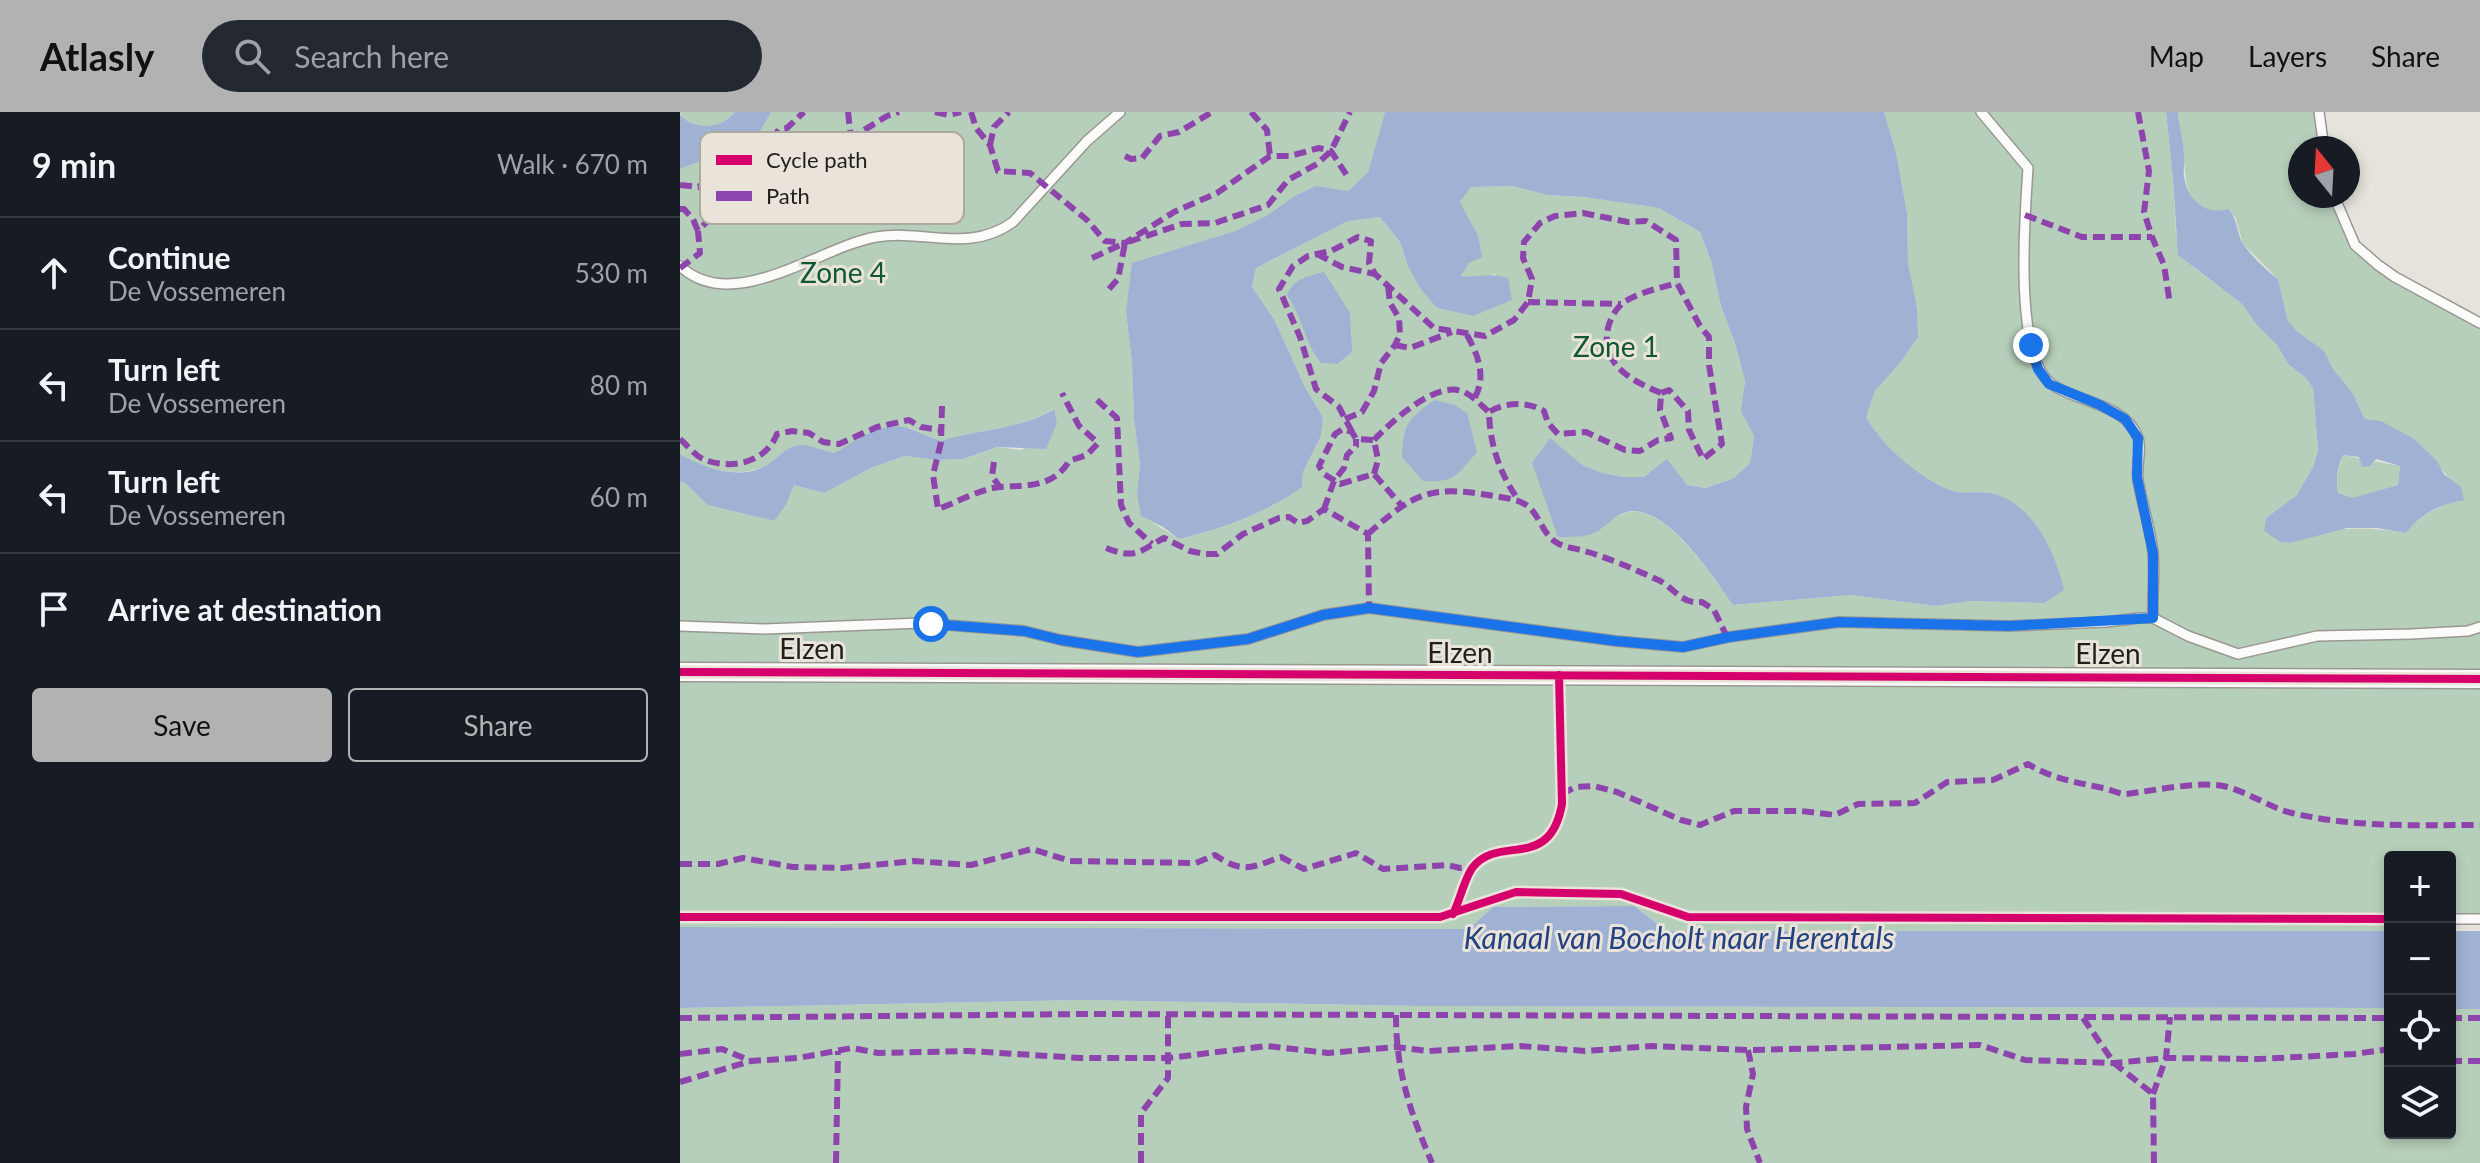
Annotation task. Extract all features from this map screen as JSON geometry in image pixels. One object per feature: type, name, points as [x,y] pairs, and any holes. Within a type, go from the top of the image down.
[{"type":"street","name":"Elzen","points":[[680,672],[2480,679]]},
{"type":"lane","points":[[680,266],[692,277],[706,282],[743,282],[785,272],[869,238],[891,235],[962,240],[999,232],[1013,222],[1087,141],[1120,112]]},
{"type":"lane","points":[[1981,112],[2028,168],[2022,250],[2031,345],[2038,369],[2049,384],[2125,419],[2138,438],[2137,477],[2153,553],[2153,618]]},
{"type":"lane","points":[[2319,112],[2322,136]]},
{"type":"lane","points":[[2339,208],[2355,245],[2378,265],[2480,323]]},
{"type":"lane","points":[[680,626],[764,629],[921,623],[1024,631],[1138,652],[1248,639],[1323,615],[1369,608],[1683,647],[1729,637],[1839,622],[2009,626],[2153,618],[2188,636],[2238,654],[2317,636],[2401,635],[2468,631],[2480,627]]},
{"type":"lane","points":[[680,917],[1440,917],[1516,892],[1621,894],[1688,917],[2384,919]]},
{"type":"lane","points":[[2456,919],[2480,919]]},
{"type":"green space","points":[[680,112],[735,112],[716,125],[702,126],[687,121]]},
{"type":"green space","points":[[771,112],[1385,112],[1368,172],[1348,191],[1293,197],[1266,216],[1235,231],[1172,251],[1126,312],[1140,464],[1137,493],[1142,516],[1179,539],[1244,519],[1302,487],[1303,472],[1321,436],[1323,417],[1305,387],[1274,319],[1252,287],[1256,268],[1348,221],[1380,217],[1400,242],[1408,266],[1437,308],[1473,316],[1512,299],[1495,274],[1482,278],[1461,276],[1469,263],[1460,202],[1471,187],[1512,186],[1547,195],[1659,208],[1700,232],[1745,381],[1742,411],[1754,436],[1750,463],[1734,478],[1706,488],[1601,473],[1582,465],[1591,535],[1614,518],[1629,512],[1644,513],[1659,520],[1674,531],[1702,562],[1733,605],[1851,595],[1936,606],[1970,601],[2044,603],[1991,493],[1953,491],[1928,479],[1892,450],[1866,417],[1875,391],[1899,364],[1917,307],[1908,263],[1907,213],[1896,152],[1884,112],[2166,112],[2176,234],[2193,267],[2242,304],[2277,345],[2288,364],[2313,388],[2318,451],[2313,467],[2297,495],[2266,518],[2264,531],[2290,543],[2318,533],[2347,529],[2406,533],[2432,511],[2464,499],[2446,474],[2422,450],[2394,430],[2365,419],[2352,392],[2323,351],[2288,321],[2278,279],[2243,244],[2235,216],[2200,205],[2189,192],[2187,183],[2178,112],[2319,112],[2322,136],[2288,136],[2288,208],[2339,208],[2355,245],[2378,265],[2480,323],[2480,670],[680,665],[680,482],[709,505],[774,521],[786,505],[794,485],[824,493],[873,467],[905,456],[963,459],[998,447],[1021,450],[1050,434],[1057,423],[1053,409],[1027,421],[941,442],[910,428],[850,444],[834,453],[797,446],[765,466],[743,472],[710,468],[680,454],[680,169],[700,161],[700,224],[964,224],[964,132],[749,132]],"holes":[[[1300,313],[1348,322],[1352,336],[1305,333]]]},
{"type":"green space","points":[[2343,455],[2400,466],[2398,485],[2352,499],[2338,493],[2338,474]]},
{"type":"green space","points":[[680,680],[2480,685],[2480,915],[2456,915],[2456,851],[2384,851],[2384,915],[1689,912],[1665,907],[1626,891],[1526,887],[1504,891],[1436,914],[680,911]]},
{"type":"green space","points":[[1515,897],[1619,897],[1639,902],[1663,915],[1685,920],[2384,923],[2384,931],[1667,931],[1634,906],[1493,907],[1469,929],[680,927],[680,920],[1414,920],[1442,923]]},
{"type":"green space","points":[[1084,1000],[1416,1006],[2384,1008],[2384,1139],[2456,1139],[2456,1009],[2480,1009],[2480,1163],[680,1163],[680,1008]]},
{"type":"water","points":[[735,112],[771,112],[760,132],[700,132],[700,161],[680,169],[680,115],[701,126],[716,125]]},
{"type":"water","points":[[1385,112],[1884,112],[1896,152],[1907,213],[1908,263],[1917,307],[1918,337],[1875,391],[1866,417],[1892,450],[1928,479],[1953,491],[1990,493],[2018,506],[2030,517],[2048,545],[2064,590],[2044,603],[1970,601],[1936,606],[1851,595],[1733,605],[1690,547],[1661,521],[1647,514],[1626,512],[1589,535],[1558,537],[1532,463],[1550,438],[1582,465],[1602,473],[1644,477],[1667,459],[1687,485],[1706,488],[1734,478],[1750,463],[1754,436],[1741,411],[1745,381],[1700,232],[1659,208],[1547,195],[1512,186],[1471,187],[1460,202],[1478,236],[1482,257],[1469,263],[1461,276],[1496,275],[1508,278],[1512,300],[1473,316],[1437,308],[1420,288],[1400,242],[1380,217],[1348,221],[1256,268],[1252,287],[1274,319],[1305,387],[1323,417],[1321,436],[1303,472],[1302,487],[1244,519],[1179,539],[1141,516],[1137,493],[1140,464],[1126,312],[1132,263],[1235,231],[1316,186],[1348,191],[1368,172]]},
{"type":"water","points":[[2166,112],[2178,112],[2184,176],[2193,198],[2205,208],[2228,209],[2231,212],[2244,245],[2278,279],[2288,321],[2324,351],[2333,369],[2352,392],[2365,419],[2381,421],[2414,439],[2437,461],[2444,474],[2461,487],[2464,500],[2432,511],[2406,533],[2377,528],[2347,528],[2290,543],[2280,542],[2264,531],[2266,518],[2297,495],[2313,467],[2318,451],[2313,388],[2288,364],[2277,345],[2242,304],[2178,255]],"holes":[[[2343,455],[2359,457],[2362,467],[2370,466],[2376,459],[2400,466],[2398,485],[2352,498],[2338,493],[2339,464]]]},
{"type":"water","points":[[1324,272],[1350,313],[1352,352],[1337,364],[1321,363],[1287,295],[1297,282]]},
{"type":"water","points":[[1434,400],[1455,405],[1467,413],[1477,452],[1465,467],[1449,479],[1423,481],[1402,457],[1404,436],[1412,418]]},
{"type":"water","points":[[1054,409],[1057,423],[1046,449],[997,447],[963,459],[905,456],[873,467],[824,493],[794,485],[786,505],[774,521],[708,505],[685,483],[680,482],[680,454],[713,468],[748,472],[760,469],[798,445],[834,453],[871,432],[890,427],[911,429],[941,441],[1014,425]]},
{"type":"water","name":"Kanaal van Bocholt naar Herentals","points":[[1634,906],[1667,931],[2384,931],[2384,1008],[1416,1006],[1084,1000],[680,1008],[680,927],[1469,929],[1493,907]]},
{"type":"water","points":[[2456,931],[2480,931],[2480,1009],[2456,1009]]},
{"type":"marked path","points":[[777,132],[787,128],[804,112]]},
{"type":"marked path","points":[[848,112],[850,132]]},
{"type":"marked path","points":[[861,132],[899,112]]},
{"type":"marked path","points":[[935,112],[948,115],[961,112]]},
{"type":"marked path","points":[[971,112],[976,128],[990,145],[998,171],[1030,173],[1087,220],[1105,241],[1125,243],[1174,212],[1217,193],[1270,156],[1290,156],[1319,148],[1331,151],[1349,179]]},
{"type":"marked path","points":[[990,145],[994,127],[1009,112]]},
{"type":"marked path","points":[[1125,156],[1142,158],[1160,136],[1179,132],[1212,112]]},
{"type":"marked path","points":[[1251,112],[1267,130],[1270,156]]},
{"type":"marked path","points":[[1109,289],[1118,279],[1125,243],[1182,224],[1215,223],[1268,205],[1288,180],[1317,164],[1331,151],[1350,112]]},
{"type":"marked path","points":[[2138,112],[2149,171],[2144,212],[2164,265],[2170,304]]},
{"type":"marked path","points":[[680,185],[700,186]]},
{"type":"marked path","points":[[680,209],[684,209],[693,219],[698,231]]},
{"type":"marked path","points":[[1352,432],[1339,407],[1316,389],[1300,337],[1279,289],[1293,266],[1308,256],[1331,251],[1358,237],[1371,241],[1369,263],[1375,274],[1434,328],[1485,336],[1514,320],[1528,302],[1532,279],[1523,258],[1524,242],[1540,223],[1555,216],[1583,213],[1628,222],[1646,221],[1676,240],[1677,283],[1709,337],[1709,365],[1722,444],[1703,459],[1689,430],[1688,411],[1669,390],[1661,393],[1660,410],[1671,438],[1658,440],[1640,451],[1625,450],[1586,432],[1558,434],[1548,423],[1544,411],[1523,404],[1502,406],[1489,412],[1491,436],[1501,470],[1519,501]]},
{"type":"marked path","points":[[2025,215],[2082,237],[2152,237]]},
{"type":"marked path","points":[[680,268],[700,253],[698,231],[705,224]]},
{"type":"marked path","points":[[1092,258],[1125,243]]},
{"type":"marked path","points":[[1317,254],[1342,267],[1375,274]]},
{"type":"marked path","points":[[1661,393],[1629,377],[1614,362],[1607,341],[1608,328],[1618,307],[1624,302],[1677,283]]},
{"type":"marked path","points":[[1345,419],[1362,412],[1374,391],[1381,363],[1400,334],[1399,318],[1390,303],[1388,286]]},
{"type":"marked path","points":[[1528,302],[1621,304]]},
{"type":"marked path","points":[[1395,345],[1410,348],[1452,332]]},
{"type":"marked path","points":[[1467,335],[1480,374],[1474,399]]},
{"type":"marked path","points":[[1374,440],[1415,404],[1441,391],[1464,392],[1489,412]]},
{"type":"marked path","points":[[942,406],[941,442],[933,475],[938,509],[993,488],[1047,481],[1063,470],[1069,461],[1087,455],[1098,443],[1079,426],[1062,393]]},
{"type":"marked path","points":[[1097,400],[1117,418],[1121,505],[1129,523],[1152,544]]},
{"type":"marked path","points":[[680,439],[702,458],[716,463],[737,464],[757,457],[772,444],[777,434],[792,431],[809,433],[823,442],[839,444],[877,427],[909,420],[921,427],[940,430]]},
{"type":"marked path","points":[[1374,474],[1378,460],[1374,440],[1356,439],[1352,432],[1343,429],[1335,434],[1319,466],[1324,474],[1340,484],[1374,474],[1401,505]]},
{"type":"marked path","points":[[1324,509],[1347,455],[1356,446],[1356,439]]},
{"type":"marked path","points":[[994,462],[992,476],[999,486]]},
{"type":"marked path","points":[[1368,534],[1399,509],[1425,495],[1454,491],[1508,498],[1529,507],[1549,536],[1559,544],[1622,564],[1662,582],[1688,601],[1702,602],[1714,610],[1727,637]]},
{"type":"marked path","points":[[1106,548],[1131,554],[1164,538],[1190,551],[1217,554],[1243,534],[1279,518],[1289,517],[1298,523],[1307,521],[1324,509],[1368,534],[1369,608]]},
{"type":"marked path","points":[[1562,794],[1575,787],[1594,786],[1700,825],[1734,811],[1801,811],[1835,815],[1858,804],[1915,803],[1947,782],[1993,780],[2028,764],[2055,777],[2123,794],[2213,785],[2241,791],[2283,810],[2316,818],[2386,825],[2480,825]]},
{"type":"marked path","points":[[680,864],[718,864],[743,858],[793,867],[843,868],[914,861],[971,865],[1032,849],[1070,861],[1196,863],[1215,855],[1233,865],[1247,867],[1281,857],[1304,869],[1356,853],[1383,869],[1447,865],[1473,867]]},
{"type":"marked path","points":[[680,1018],[1085,1014],[2384,1018]]},
{"type":"marked path","points":[[1141,1163],[1141,1113],[1168,1078],[1168,1014]]},
{"type":"marked path","points":[[1396,1015],[1406,1091],[1432,1163]]},
{"type":"marked path","points":[[2153,1094],[2166,1058],[2170,1017]]},
{"type":"marked path","points":[[2083,1018],[2114,1063],[2153,1094],[2154,1163]]},
{"type":"marked path","points":[[2456,1018],[2480,1018]]},
{"type":"marked path","points":[[680,1082],[751,1061],[798,1058],[852,1048],[878,1053],[969,1051],[1080,1058],[1168,1058],[1267,1046],[1328,1053],[1396,1047],[1428,1051],[1520,1046],[1585,1051],[1652,1046],[1748,1050],[1980,1045],[2025,1060],[2114,1063],[2166,1058],[2259,1059],[2384,1050]]},
{"type":"marked path","points":[[680,1054],[722,1049],[751,1061]]},
{"type":"marked path","points":[[1748,1050],[1753,1074],[1746,1107],[1747,1129],[1760,1163]]},
{"type":"marked path","points":[[836,1163],[838,1051]]},
{"type":"marked path","points":[[2456,1061],[2480,1061]]},
{"type":"cycle path","points":[[680,672],[2480,679]]},
{"type":"cycle path","points":[[1453,914],[1473,867],[1497,853],[1536,845],[1547,838],[1556,825],[1562,804],[1559,675]]},
{"type":"cycle path","points":[[680,917],[1440,917],[1516,892],[1621,894],[1688,917],[2384,919]]},
{"type":"route","points":[[931,624],[1024,631],[1138,652],[1248,639],[1323,615],[1369,608],[1683,647],[1729,637],[1839,622],[2009,626],[2153,618],[2153,553],[2137,477],[2138,438],[2125,419],[2049,384],[2038,369],[2031,345]]},
{"type":"park label","name":"Zone 4","points":[[843,273]]},
{"type":"park label","name":"Zone 1","points":[[1616,347]]}]
